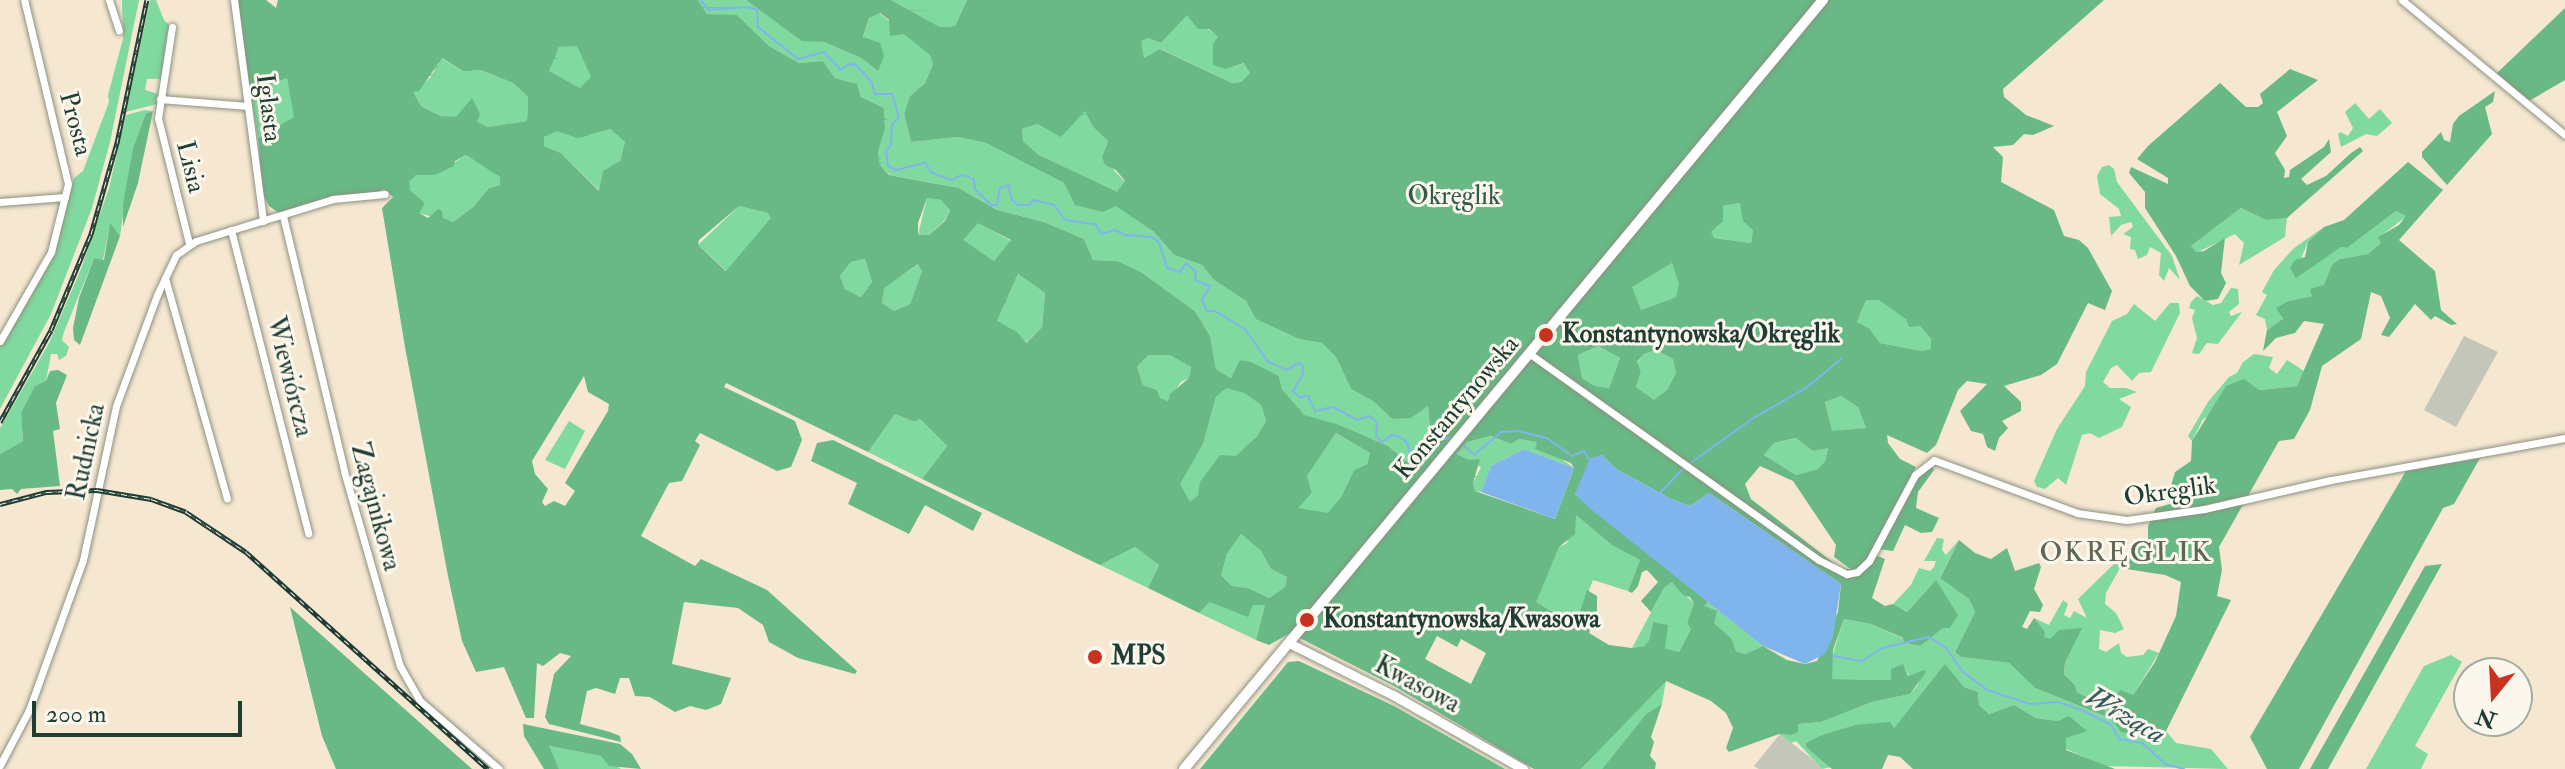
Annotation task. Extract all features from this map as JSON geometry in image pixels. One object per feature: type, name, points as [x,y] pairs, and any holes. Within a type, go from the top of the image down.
[{"type":"main road","name":"Konstantynowska","points":[[1184,769],[1823,0]]},
{"type":"street","name":"Prosta","points":[[0,341],[51,252],[68,178],[24,0]]},
{"type":"street","points":[[109,0],[119,30]]},
{"type":"street","name":"Iglasta","points":[[234,0],[263,221]]},
{"type":"street","points":[[2402,0],[2565,135]]},
{"type":"street","name":"Lisia","points":[[172,27],[160,99],[161,135],[189,243]]},
{"type":"street","name":"Lisia","points":[[160,99],[248,106]]},
{"type":"street","points":[[189,243],[340,197],[385,194]]},
{"type":"street","points":[[0,202],[65,197]]},
{"type":"street","name":"Zagajnikowa","points":[[283,216],[344,471],[400,666],[420,701],[499,769]]},
{"type":"street","name":"Wiewiórcza","points":[[231,230],[308,533]]},
{"type":"street","name":"Rudnicka","points":[[0,765],[29,710],[83,560],[116,406],[165,276],[176,255],[189,243]]},
{"type":"street","points":[[165,276],[227,498]]},
{"type":"street","name":"Okręglik","points":[[1530,354],[1819,560],[1847,574],[1857,572],[1869,561],[1915,475],[1934,460],[2077,513],[2127,520],[2215,507],[2331,480],[2565,438]]},
{"type":"street","name":"Kwasowa","points":[[1289,643],[1393,695],[1523,769]]},
{"type":"shaded area","points":[[2464,336],[2498,352],[2456,427],[2424,410]]},
{"type":"shaded area","points":[[1780,734],[1822,769],[1759,769],[1754,766]]},
{"type":"green space","points":[[122,0],[139,0],[110,142],[92,208],[51,314],[0,409],[0,345],[56,249],[74,178],[83,171],[109,102],[108,95],[123,39]]},
{"type":"green space","points":[[150,0],[156,0],[164,20],[171,27],[161,79],[147,79],[145,90],[158,94],[157,104],[126,112]]},
{"type":"green space","name":"Okręglik","points":[[238,0],[266,0],[276,8],[278,0],[698,0],[707,14],[737,15],[769,46],[799,63],[823,61],[835,78],[857,84],[861,97],[884,108],[885,129],[878,152],[880,165],[889,175],[959,188],[997,210],[1044,222],[1084,239],[1093,260],[1118,261],[1141,272],[1195,311],[1210,336],[1216,369],[1231,378],[1240,360],[1251,362],[1279,376],[1282,389],[1304,415],[1340,425],[1388,446],[1410,464],[1423,464],[1440,444],[1430,428],[1428,406],[1411,418],[1392,419],[1373,401],[1351,389],[1336,357],[1322,343],[1299,339],[1256,319],[1246,301],[1214,280],[1202,265],[1174,255],[1154,232],[1116,206],[1103,212],[1075,205],[1064,183],[986,143],[958,137],[911,142],[904,114],[910,96],[925,83],[933,64],[930,55],[904,34],[890,36],[889,20],[880,13],[869,18],[863,37],[880,43],[884,56],[878,71],[861,58],[824,42],[802,41],[746,0],[891,0],[940,27],[955,26],[967,0],[2104,0],[2003,89],[2004,97],[2026,115],[2054,126],[2033,135],[2024,134],[2013,145],[1993,147],[2003,157],[2001,182],[2054,210],[2064,236],[2079,240],[2088,248],[2112,291],[2105,310],[2088,303],[2057,364],[2041,375],[2004,386],[2021,402],[2021,411],[2002,421],[2008,428],[1999,438],[1995,451],[1987,447],[1983,434],[1971,431],[1960,411],[1987,384],[1967,381],[1958,390],[1936,445],[1927,453],[1887,435],[1888,443],[1900,459],[1916,467],[1870,553],[1885,559],[1872,598],[1885,606],[1893,604],[1907,612],[1936,580],[1958,615],[1950,628],[1943,628],[1920,646],[1904,642],[1903,638],[1871,624],[1844,619],[1833,650],[1832,679],[1891,680],[1891,669],[1903,664],[1908,676],[1926,672],[1910,694],[1872,702],[1821,722],[1798,724],[1798,732],[1791,735],[1779,734],[1729,752],[1726,748],[1733,728],[1726,713],[1711,701],[1666,681],[1581,769],[1534,769],[1394,686],[1290,633],[1269,645],[1256,640],[1265,605],[1253,605],[1248,617],[1210,602],[1199,613],[1148,588],[1159,565],[1135,547],[1100,565],[922,479],[947,446],[920,419],[915,422],[895,414],[868,452],[726,383],[724,387],[795,421],[802,440],[791,467],[777,471],[700,433],[695,441],[700,445],[682,481],[669,483],[641,536],[695,566],[701,559],[767,590],[857,671],[855,674],[798,658],[769,642],[763,625],[738,608],[684,602],[672,664],[731,678],[721,704],[706,710],[690,706],[675,712],[650,697],[635,696],[629,678],[620,678],[615,694],[596,688],[587,691],[580,724],[620,736],[621,742],[549,724],[545,717],[554,674],[571,656],[560,653],[543,666],[537,663],[534,718],[526,718],[504,667],[476,672],[462,641],[405,347],[382,208],[393,197],[384,189],[372,194],[335,195],[279,213],[269,206],[263,194],[258,138],[294,117],[287,78],[250,94]],"holes":[[[1187,15],[1198,29],[1209,29],[1218,37],[1213,44],[1213,65],[1226,69],[1244,63],[1250,73],[1241,82],[1232,83],[1160,49],[1144,58],[1141,41],[1148,38],[1161,43]],[[577,46],[591,77],[580,88],[549,71],[559,47]],[[442,58],[463,71],[481,70],[513,83],[528,97],[527,121],[488,127],[477,122],[480,114],[472,98],[456,117],[441,116],[421,106],[413,92],[419,91]],[[1085,111],[1093,127],[1108,141],[1102,157],[1105,165],[1116,170],[1125,181],[1117,192],[1039,155],[1023,141],[1022,129],[1038,124],[1061,137]],[[610,129],[625,142],[620,161],[603,171],[599,191],[561,153],[544,146],[544,137],[557,131],[577,138]],[[466,155],[500,177],[500,185],[489,188],[473,207],[453,222],[443,218],[442,211],[438,209],[428,218],[419,213],[425,203],[410,190],[409,182],[416,175],[435,175],[454,166],[455,161]],[[927,198],[941,200],[950,210],[945,221],[929,235],[918,235],[918,223]],[[1740,203],[1743,221],[1753,230],[1751,243],[1714,238],[1711,232],[1723,221],[1723,206]],[[739,206],[768,213],[771,218],[726,271],[698,245],[699,240]],[[978,223],[1011,240],[994,261],[963,240]],[[865,259],[872,282],[861,297],[845,289],[840,276],[851,262]],[[1672,263],[1679,284],[1676,297],[1641,310],[1632,287]],[[918,264],[922,271],[910,304],[894,311],[882,303],[884,288]],[[1018,274],[1045,293],[1042,327],[1026,343],[1017,332],[997,321]],[[1866,300],[1879,300],[1906,319],[1909,327],[1920,326],[1931,339],[1931,349],[1922,351],[1880,343],[1869,328],[1857,322]],[[1598,346],[1620,358],[1609,388],[1595,386],[1582,378],[1578,355]],[[1656,350],[1673,359],[1676,373],[1667,390],[1654,400],[1636,387],[1641,371],[1637,362],[1644,354]],[[1148,355],[1170,355],[1191,367],[1189,378],[1170,394],[1168,401],[1160,398],[1157,390],[1143,385],[1137,367]],[[584,376],[588,392],[609,404],[608,411],[565,483],[575,491],[565,506],[554,501],[545,506],[542,502],[548,489],[535,474],[532,461]],[[1226,388],[1244,393],[1261,405],[1266,421],[1257,436],[1236,456],[1220,455],[1200,482],[1198,495],[1190,502],[1180,484],[1203,444],[1216,397]],[[1841,396],[1858,407],[1866,428],[1832,431],[1825,402]],[[1336,433],[1370,453],[1367,464],[1354,470],[1341,497],[1328,513],[1298,508],[1312,493],[1307,476]],[[1491,436],[1511,444],[1519,439],[1537,442],[1535,449],[1571,463],[1574,468],[1555,519],[1475,491],[1473,483],[1480,459],[1469,460],[1456,454],[1467,442]],[[1796,438],[1813,451],[1828,448],[1825,461],[1818,469],[1796,475],[1764,455],[1774,443]],[[1602,455],[1616,469],[1690,506],[1709,493],[1841,584],[1838,612],[1817,661],[1805,664],[1787,660],[1763,646],[1745,654],[1736,651],[1732,639],[1714,623],[1717,611],[1704,606],[1708,602],[1575,494]],[[1760,466],[1793,481],[1836,545],[1834,557],[1852,570],[1840,568],[1751,499],[1745,484]],[[1576,515],[1613,546],[1640,560],[1628,591],[1632,593],[1638,586],[1642,572],[1647,570],[1658,582],[1641,601],[1651,612],[1664,588],[1672,582],[1694,603],[1687,623],[1691,629],[1679,652],[1665,648],[1668,625],[1653,622],[1649,640],[1644,646],[1632,648],[1609,645],[1589,633],[1597,610],[1597,596],[1587,590],[1578,618],[1570,623],[1536,602],[1559,547],[1575,534]],[[1241,534],[1261,551],[1271,569],[1287,577],[1285,587],[1269,598],[1248,588],[1232,586],[1221,575],[1227,554]],[[1437,636],[1457,647],[1461,639],[1486,653],[1471,684],[1425,659]]]},
{"type":"green space","points":[[698,0],[746,0],[802,40],[824,42],[861,58],[878,71],[863,38],[869,18],[879,13],[931,55],[933,64],[925,83],[910,96],[904,114],[911,142],[958,137],[986,143],[1064,183],[1116,205],[1154,232],[1174,255],[1202,265],[1214,280],[1246,301],[1257,319],[1299,339],[1322,343],[1336,357],[1351,389],[1373,401],[1392,419],[1428,406],[1430,428],[1440,444],[1424,464],[1410,464],[1388,446],[1340,425],[1304,416],[1282,389],[1279,376],[1241,360],[1231,378],[1216,369],[1210,336],[1195,311],[1141,272],[1118,261],[1093,260],[1084,239],[1044,222],[997,210],[959,188],[890,175],[880,165],[878,152],[885,129],[884,108],[861,97],[857,84],[835,78],[823,61],[799,63],[769,46],[737,16],[707,14]]},
{"type":"green space","points":[[891,0],[967,0],[955,26],[940,27]]},
{"type":"green space","points":[[2565,8],[2565,80],[2529,101],[2497,73]]},
{"type":"green space","points":[[1187,14],[1219,37],[1213,44],[1214,52],[1226,69],[1245,63],[1250,73],[1241,82],[1232,83],[1161,49],[1144,58],[1140,40],[1148,38],[1161,43]]},
{"type":"green space","points":[[577,45],[592,78],[580,88],[548,71],[559,47]]},
{"type":"green space","points":[[441,58],[463,71],[481,70],[513,83],[528,97],[527,121],[489,127],[441,116],[421,106],[413,92],[430,78]]},
{"type":"green space","points":[[2290,69],[2318,80],[2277,112],[2287,136],[2275,153],[2285,170],[2284,178],[2289,177],[2290,170],[2324,147],[2329,139],[2331,152],[2301,179],[2307,185],[2326,176],[2360,147],[2363,151],[2287,218],[2266,220],[2241,208],[2191,246],[2196,252],[2204,251],[2225,238],[2221,273],[2226,283],[2218,299],[2205,301],[2190,286],[2176,256],[2145,208],[2145,192],[2129,173],[2131,167],[2168,184],[2168,178],[2137,159],[2148,146],[2220,83],[2246,107],[2258,107],[2263,103],[2260,94]]},
{"type":"green space","points":[[287,78],[295,117],[258,138],[250,94]]},
{"type":"green space","points":[[2495,91],[2493,102],[2485,107],[2492,134],[2447,185],[2422,157],[2422,152],[2441,132],[2444,140],[2450,142],[2453,124],[2459,116]]},
{"type":"green space","points":[[2355,103],[2369,119],[2380,109],[2392,123],[2377,136],[2366,134],[2341,147],[2338,134],[2348,136],[2353,128],[2345,112]]},
{"type":"green space","points":[[1085,110],[1093,127],[1108,141],[1102,157],[1125,182],[1117,193],[1039,155],[1023,141],[1022,129]]},
{"type":"green space","points":[[153,111],[146,113],[133,148],[120,236],[110,224],[103,260],[94,258],[64,332],[62,340],[69,347],[66,356],[59,360],[57,354],[51,354],[46,381],[21,413],[23,441],[0,454],[0,428],[49,343],[81,269],[109,188],[126,115]]},
{"type":"green space","points":[[153,111],[138,183],[123,227],[123,204],[133,148],[146,113]]},
{"type":"green space","points":[[610,129],[625,142],[620,161],[600,191],[561,153],[544,146],[544,137],[557,130],[577,137]]},
{"type":"green space","points":[[466,155],[500,176],[500,185],[489,188],[473,207],[453,222],[418,213],[425,203],[410,190],[408,182],[416,175],[435,175]]},
{"type":"green space","points":[[2408,162],[2443,190],[2399,240],[2435,271],[2441,310],[2457,324],[2451,325],[2435,316],[2431,320],[2415,304],[2389,337],[2381,335],[2390,318],[2381,296],[2371,292],[2361,339],[2322,366],[2310,410],[2294,439],[2279,441],[2219,547],[2222,570],[2217,596],[2231,600],[2166,731],[2152,729],[2138,735],[2121,732],[2112,719],[2035,688],[2009,663],[1961,657],[1955,652],[1975,612],[1969,599],[1940,578],[1959,540],[1975,553],[1991,559],[2007,548],[2015,571],[2039,563],[2041,567],[2034,589],[2043,605],[2040,612],[2030,611],[2022,627],[2027,629],[2034,618],[2045,632],[2044,637],[2050,639],[2059,630],[2082,628],[2065,663],[2064,674],[2075,685],[2077,692],[2099,703],[2106,712],[2120,690],[2133,695],[2155,662],[2176,616],[2181,582],[2165,575],[2120,568],[2131,549],[2148,544],[2148,526],[2156,508],[2173,503],[2171,486],[2175,472],[2191,461],[2192,441],[2226,386],[2244,379],[2259,390],[2297,386],[2324,324],[2304,321],[2295,333],[2276,338],[2263,351],[2267,330],[2283,319],[2276,308],[2288,301],[2312,296],[2310,289],[2324,285],[2332,265],[2340,259],[2368,254],[2381,243],[2378,237],[2399,225],[2406,216],[2396,211],[2347,248],[2341,247],[2296,278],[2290,268],[2295,260],[2305,257],[2308,242],[2324,227],[2344,220]]},
{"type":"green space","points":[[2109,165],[2114,169],[2117,182],[2172,256],[2180,280],[2169,268],[2164,281],[2159,275],[2161,253],[2150,247],[2147,255],[2138,259],[2135,250],[2130,249],[2131,237],[2123,234],[2133,227],[2131,222],[2121,225],[2111,236],[2109,217],[2121,216],[2119,209],[2100,194],[2097,176],[2102,167]]},
{"type":"green space","points":[[927,198],[942,200],[950,209],[945,220],[929,235],[918,235]]},
{"type":"green space","points":[[1740,203],[1753,230],[1751,243],[1714,238],[1710,232],[1718,226],[1723,206]]},
{"type":"green space","points":[[739,206],[768,213],[772,218],[727,271],[698,245]]},
{"type":"green space","points":[[2241,208],[2266,220],[2287,218],[2285,237],[2239,265],[2244,243],[2235,234],[2196,253],[2191,246]]},
{"type":"green space","points":[[2396,211],[2407,216],[2379,237],[2382,242],[2368,254],[2340,259],[2324,285],[2312,296],[2288,301],[2277,308],[2283,320],[2267,330],[2265,319],[2256,315],[2267,295],[2262,292],[2274,270],[2294,248],[2324,227],[2308,242],[2300,261],[2309,266],[2341,247],[2347,248]]},
{"type":"green space","points":[[978,222],[1011,241],[994,261],[962,240]]},
{"type":"green space","points":[[110,223],[120,236],[80,345],[74,340],[73,328],[79,298],[94,258],[104,260]]},
{"type":"green space","points":[[865,259],[872,282],[861,297],[845,289],[840,276],[851,262]]},
{"type":"green space","points":[[1672,263],[1680,284],[1676,297],[1641,310],[1631,287]]},
{"type":"green space","points":[[919,264],[922,271],[910,304],[894,311],[882,303],[883,288]]},
{"type":"green space","points":[[1018,274],[1045,293],[1042,327],[1025,343],[997,321]]},
{"type":"green space","points":[[2231,288],[2238,289],[2239,304],[2229,312],[2231,316],[2242,312],[2218,344],[2207,343],[2199,354],[2192,353],[2197,338],[2192,318],[2195,310],[2189,308],[2191,302],[2197,296],[2213,305],[2221,303]]},
{"type":"green space","points":[[1866,300],[1879,300],[1920,326],[1931,339],[1931,349],[1922,351],[1880,343],[1869,328],[1857,322]]},
{"type":"green space","points":[[2170,303],[2179,303],[2180,313],[2151,372],[2139,373],[2132,381],[2117,365],[2111,368],[2103,382],[2110,388],[2137,392],[2119,399],[2131,407],[2122,427],[2099,438],[2090,433],[2082,435],[2066,485],[2058,478],[2045,489],[2037,487],[2034,481],[2057,429],[2085,386],[2086,372],[2112,321],[2127,314],[2134,304],[2155,321]]},
{"type":"green space","points":[[1598,346],[1620,358],[1609,388],[1595,386],[1582,378],[1578,355]]},
{"type":"green space","points":[[1656,350],[1673,359],[1676,373],[1667,390],[1654,401],[1636,387],[1641,371],[1637,363],[1644,354]]},
{"type":"green space","points":[[1170,354],[1191,367],[1189,378],[1181,382],[1168,401],[1160,399],[1157,390],[1143,385],[1137,367],[1148,355]]},
{"type":"green space","points":[[2254,354],[2273,357],[2269,368],[2277,374],[2287,360],[2304,371],[2297,386],[2259,390],[2203,419],[2192,441],[2188,436],[2208,402],[2229,377],[2237,373],[2243,362]]},
{"type":"green space","points":[[58,370],[67,375],[56,403],[60,429],[53,431],[60,486],[21,489],[17,494],[12,489],[0,490],[0,454],[23,441],[21,413],[35,386],[46,381],[50,371]]},
{"type":"green space","points":[[1226,387],[1244,393],[1261,405],[1266,421],[1257,436],[1190,503],[1179,484],[1203,444],[1216,397]]},
{"type":"green space","points":[[1841,396],[1858,407],[1866,428],[1832,432],[1825,402]]},
{"type":"green space","points":[[895,414],[915,422],[920,419],[947,446],[922,479],[868,452]]},
{"type":"green space","points":[[569,421],[585,431],[565,469],[545,460]]},
{"type":"green space","points":[[1336,433],[1370,453],[1367,464],[1354,470],[1341,497],[1328,514],[1297,508],[1312,493],[1307,476]]},
{"type":"green space","points":[[1491,436],[1511,444],[1519,439],[1538,442],[1574,468],[1524,449],[1491,466],[1481,492],[1475,491],[1473,483],[1481,467],[1455,455],[1467,442]]},
{"type":"green space","points":[[1797,438],[1813,451],[1828,447],[1825,461],[1818,469],[1796,475],[1764,455],[1774,443]]},
{"type":"green space","points":[[833,440],[982,513],[973,531],[925,505],[909,534],[848,504],[857,483],[811,461],[817,443]]},
{"type":"green space","points":[[2480,458],[2454,504],[2443,508],[2299,769],[2267,769],[2250,737],[2406,471]]},
{"type":"green space","points":[[1931,466],[1934,470],[1918,492],[1916,508],[1939,518],[1932,532],[1921,533],[1905,525],[1893,551],[1879,549],[1917,478]]},
{"type":"green space","points":[[1575,514],[1613,546],[1640,560],[1628,591],[1593,580],[1578,618],[1570,623],[1535,602],[1559,547],[1567,543]]},
{"type":"green space","points":[[1241,534],[1261,551],[1271,569],[1287,577],[1285,587],[1269,598],[1248,588],[1232,586],[1221,575],[1227,554]]},
{"type":"green space","points":[[1937,538],[1944,539],[1942,550],[1946,555],[1959,540],[1940,577],[1969,599],[1975,612],[1955,652],[1961,657],[2009,663],[2035,688],[2112,719],[2138,735],[2152,729],[2166,731],[2176,743],[2211,749],[2228,769],[2105,766],[2066,749],[2066,738],[2058,721],[2036,718],[2014,705],[1989,714],[1979,705],[1978,692],[1964,687],[1945,665],[1894,728],[1853,725],[1806,743],[1806,747],[1831,767],[1822,769],[1796,741],[1791,743],[1780,734],[1791,735],[1798,724],[1821,722],[1872,702],[1910,694],[1917,686],[1924,670],[1909,676],[1903,665],[1892,680],[1832,679],[1831,660],[1844,619],[1871,624],[1919,646],[1943,628],[1936,580],[1907,612],[1893,604],[1911,585],[1919,568],[1930,571],[1934,567],[1936,561],[1924,561]]},
{"type":"green space","points":[[1135,547],[1159,565],[1148,588],[1100,565]]},
{"type":"green space","points":[[2116,562],[2120,568],[2106,593],[2105,604],[2116,613],[2124,629],[2115,633],[2100,630],[2099,649],[2106,652],[2119,643],[2121,653],[2127,657],[2143,655],[2148,649],[2159,653],[2133,695],[2106,712],[2099,703],[2077,692],[2075,685],[2064,674],[2065,663],[2081,629],[2050,640],[2043,637],[2034,618],[2049,625],[2063,600],[2068,604],[2064,615],[2070,618],[2074,611],[2087,618],[2078,599]]},
{"type":"green space","points":[[2442,564],[2328,769],[2310,769],[2425,566]]},
{"type":"green space","points":[[1672,582],[1694,603],[1687,623],[1691,629],[1679,652],[1665,648],[1653,622],[1649,640],[1644,646],[1632,648],[1664,588]]},
{"type":"green space","points":[[1210,602],[1265,605],[1256,640],[1199,613]]},
{"type":"green space","points":[[1708,602],[1763,646],[1745,654],[1736,651],[1732,639],[1714,623],[1704,605]]},
{"type":"green space","points":[[290,607],[472,769],[336,769],[322,736]]},
{"type":"green space","points":[[2451,655],[2454,657],[2453,678],[2415,746],[2428,754],[2421,769],[2366,769],[2424,666]]},
{"type":"green space","points":[[1299,661],[1394,706],[1505,769],[1200,769],[1288,662]]},
{"type":"green space","points":[[1945,664],[1964,687],[1978,692],[1979,705],[1989,714],[2014,705],[2036,718],[2058,721],[2069,716],[2087,731],[2066,738],[2066,750],[2115,769],[1913,769],[1900,757],[1888,755],[1882,769],[1832,769],[1806,747],[1806,743],[1820,736],[1854,725],[1890,722],[1894,728]]},
{"type":"green space","points":[[1666,680],[1662,704],[1646,714],[1602,769],[1581,769]]},
{"type":"green space","points":[[1662,704],[1651,737],[1654,742],[1650,756],[1656,763],[1655,769],[1602,769],[1646,714]]},
{"type":"green space","points":[[523,724],[620,744],[632,754],[641,769],[609,766],[601,756],[549,746],[559,769],[544,769],[524,736]]},
{"type":"green space","points":[[548,746],[602,756],[621,769],[559,769]]},
{"type":"water","points":[[1524,449],[1574,468],[1555,519],[1481,492],[1491,466]]},
{"type":"water","points":[[1602,455],[1616,469],[1690,506],[1709,493],[1841,584],[1833,637],[1825,654],[1805,664],[1763,646],[1588,507],[1575,494],[1590,458]]},
{"type":"waterway","name":"Wrząca","points":[[701,0],[708,10],[748,7],[757,10],[758,27],[798,59],[824,52],[841,70],[848,64],[856,65],[872,83],[875,94],[892,94],[899,117],[892,125],[891,145],[886,150],[888,166],[896,170],[925,163],[932,173],[952,180],[961,175],[967,176],[974,180],[975,189],[991,205],[997,205],[1000,188],[1008,185],[1012,200],[1018,205],[1029,205],[1033,200],[1054,205],[1065,220],[1095,224],[1102,234],[1115,230],[1125,235],[1152,237],[1159,242],[1167,268],[1180,272],[1186,263],[1196,272],[1195,280],[1210,286],[1202,300],[1207,311],[1215,311],[1245,329],[1267,361],[1286,370],[1299,363],[1303,366],[1303,374],[1293,391],[1300,397],[1308,396],[1315,411],[1333,407],[1357,420],[1369,416],[1377,422],[1376,437],[1382,442],[1392,435],[1398,436],[1407,442],[1411,456],[1420,460],[1433,441],[1451,438]]},
{"type":"waterway","points":[[1689,464],[1755,417],[1806,388],[1842,358]]},
{"type":"waterway","name":"Wrząca","points":[[1463,445],[1474,455],[1501,432],[1518,431],[1547,438],[1572,456],[1584,451],[1590,461]]},
{"type":"waterway","points":[[1658,495],[1684,468]]},
{"type":"waterway","name":"Wrząca","points":[[1833,656],[1862,661],[1882,648],[1929,637],[1946,648],[1962,671],[1987,690],[2030,704],[2058,702],[2084,711],[2111,725],[2119,739],[2142,743],[2165,764],[2184,769]]},
{"type":"railway","points":[[0,422],[51,330],[91,234],[117,143],[147,0]]},
{"type":"railway","points":[[0,504],[46,492],[97,490],[151,499],[186,512],[246,552],[488,769]]},
{"type":"place","name":"Konstantynowska/Okręglik","points":[[1546,335]]},
{"type":"place","name":"Konstantynowska/Kwasowa","points":[[1307,620]]},
{"type":"place","name":"MPS","points":[[1095,657]]},
{"type":"district","name":"OKRĘGLIK","points":[[2126,553]]}]
